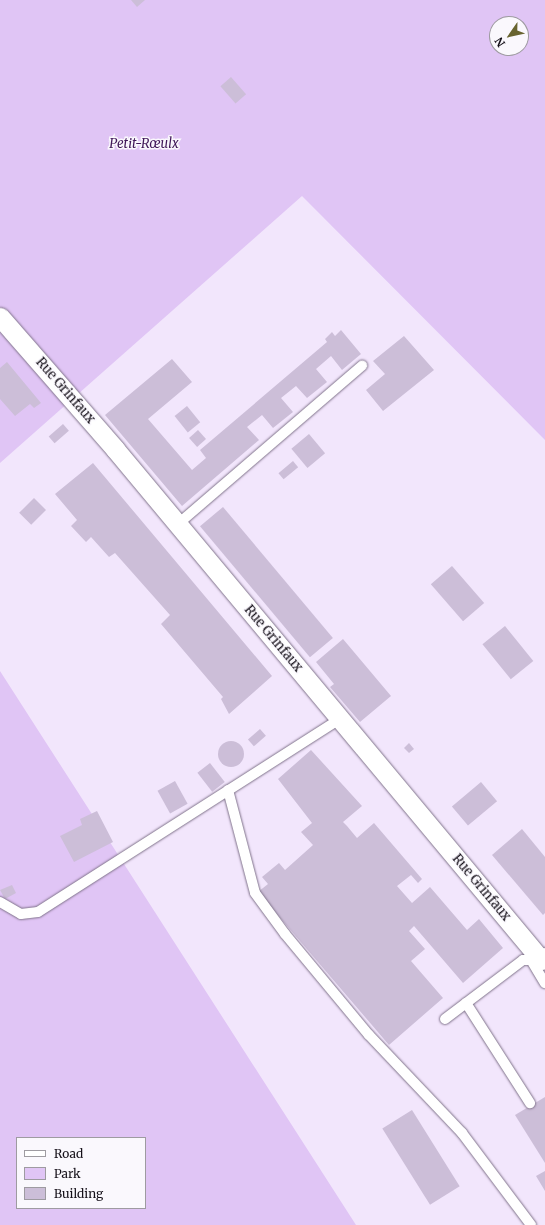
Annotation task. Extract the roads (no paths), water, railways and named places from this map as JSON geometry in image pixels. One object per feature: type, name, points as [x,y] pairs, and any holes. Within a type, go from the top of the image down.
[{"type":"street","name":"Rue Grinfaux","points":[[0,317],[178,524],[539,959]]},
{"type":"lane","points":[[178,524],[362,366]]},
{"type":"lane","points":[[0,902],[21,914],[38,912],[340,719]]},
{"type":"lane","points":[[228,790],[255,893],[285,934],[369,1035],[462,1133],[531,1225]]},
{"type":"lane","points":[[445,1019],[523,960],[539,959],[545,983]]},
{"type":"lane","points":[[466,1003],[530,1103]]},
{"type":"park label","name":"Petit-Rœulx","points":[[144,144]]}]
